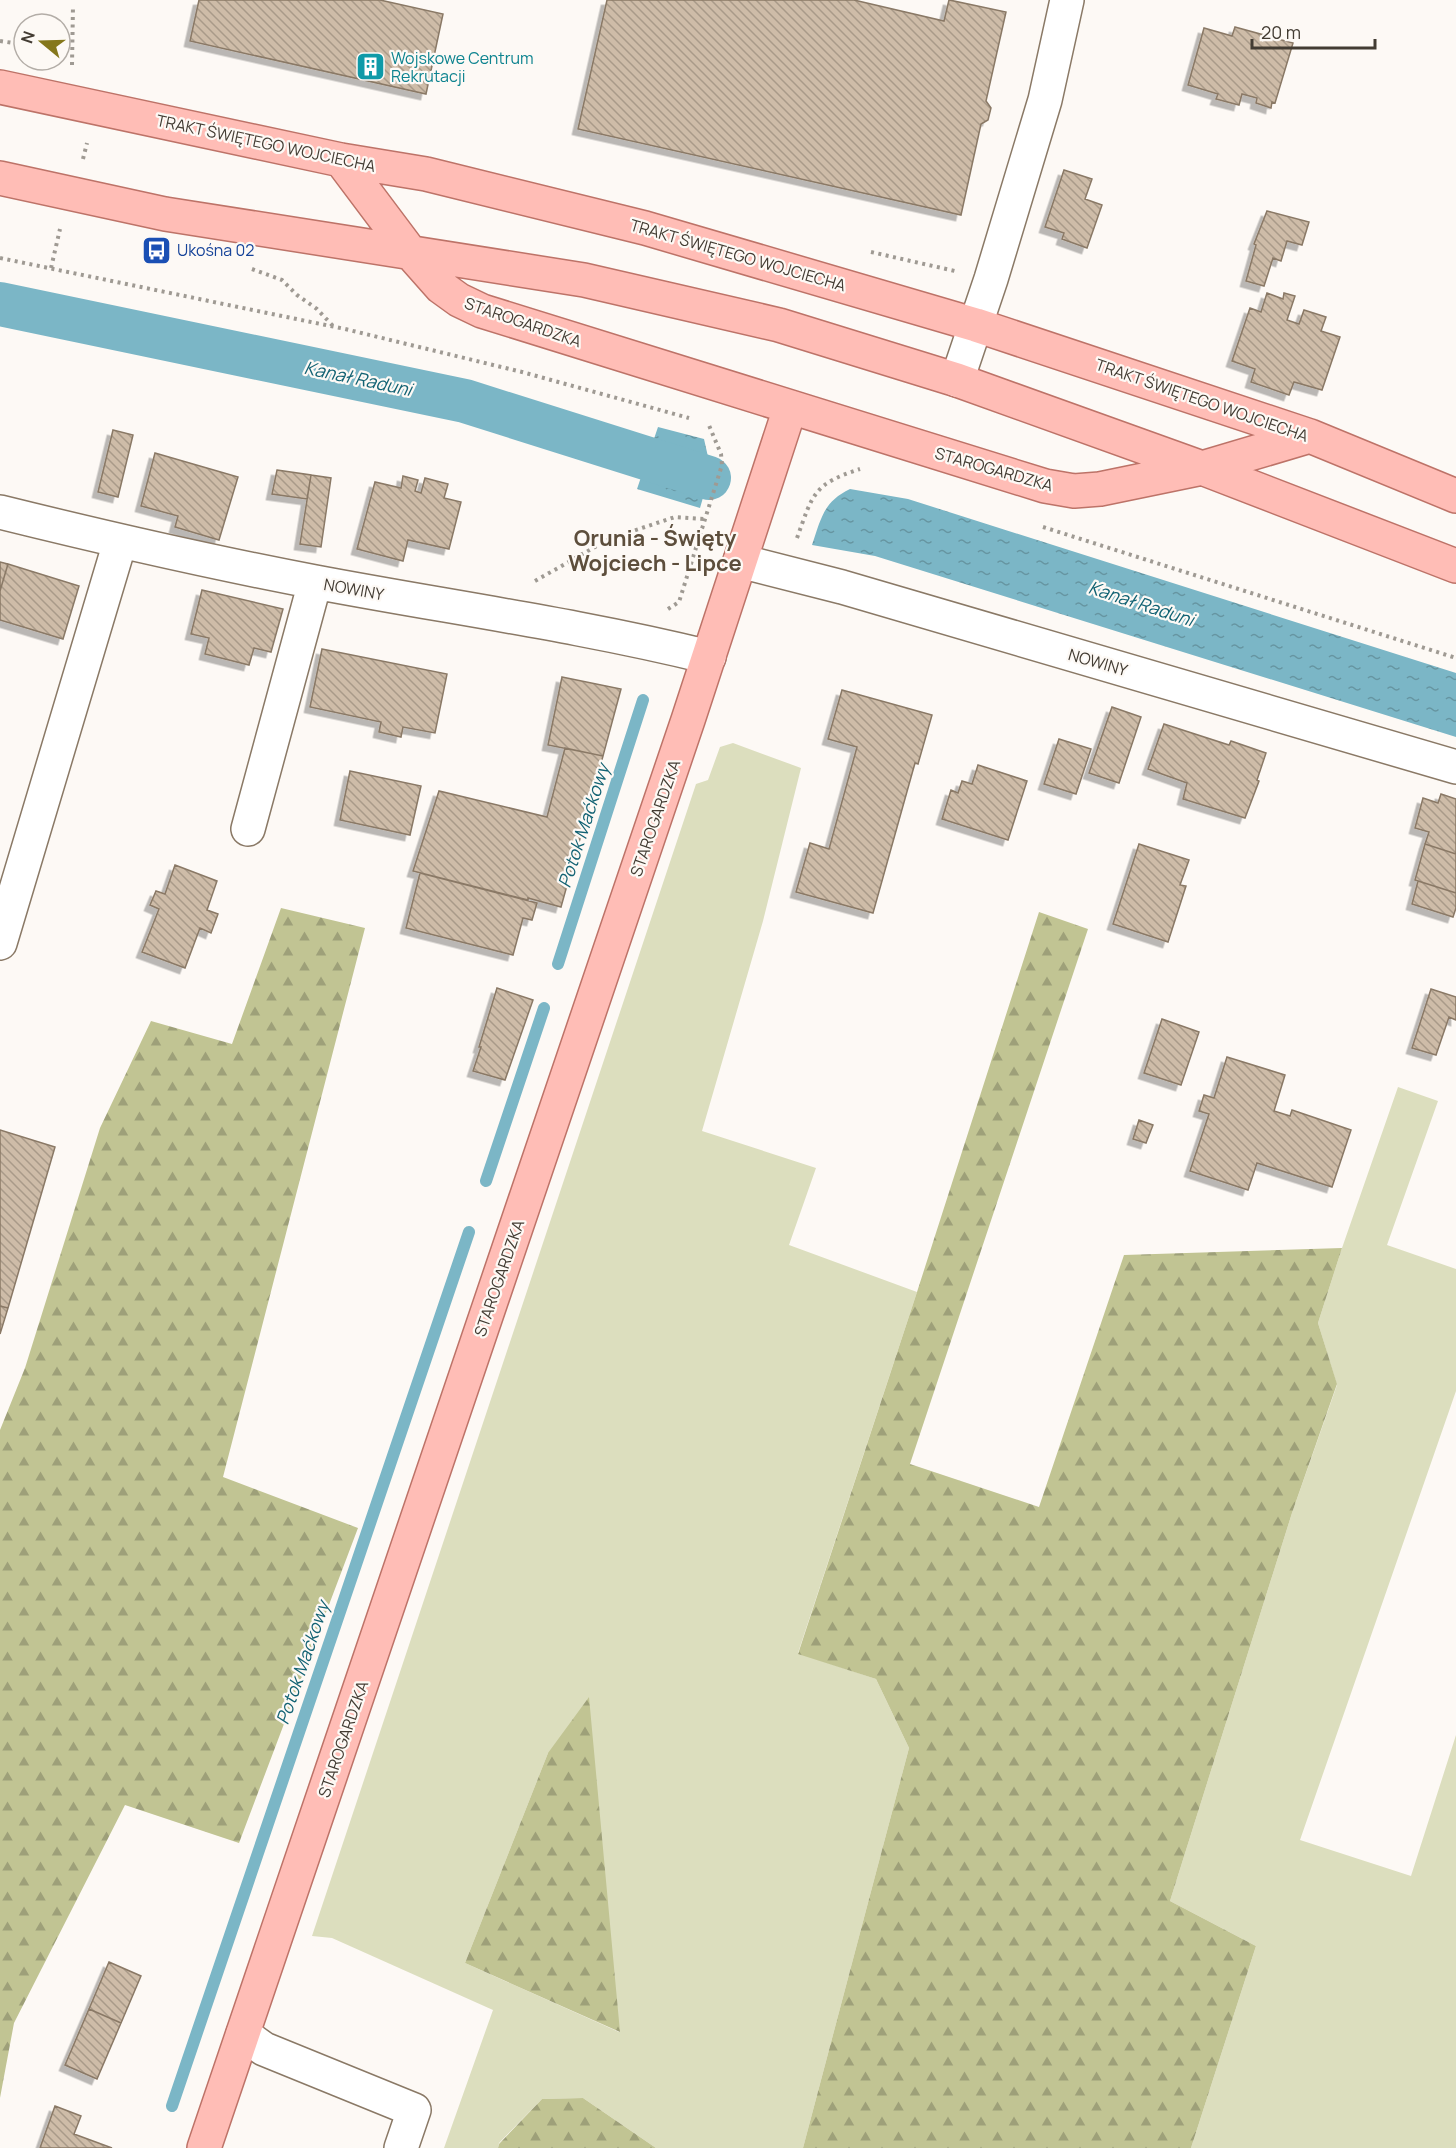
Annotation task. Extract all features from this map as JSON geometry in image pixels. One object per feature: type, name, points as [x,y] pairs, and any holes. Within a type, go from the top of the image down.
[{"type":"main road","name":"TRAKT ŚWIĘTEGO WOJCIECHA","points":[[0,87],[341,160],[426,174],[645,228],[976,325],[1310,436],[1456,496]]},
{"type":"main road","name":"STAROGARDZKA","points":[[341,160],[410,252],[441,287],[459,300],[482,311],[1045,486],[1074,491],[1100,489],[1202,468],[1310,436]]},
{"type":"main road","points":[[6,173],[75,195],[165,213],[584,280],[779,325],[957,380],[1202,468],[1456,566]]},
{"type":"main road","name":"STAROGARDZKA","points":[[204,2148],[709,657],[790,408]]},
{"type":"street","points":[[957,380],[1045,100],[1067,0]]},
{"type":"street","name":"NOWINY","points":[[0,512],[120,542],[315,582],[653,643],[709,657]]},
{"type":"street","points":[[0,943],[120,542]]},
{"type":"street","name":"NOWINY","points":[[740,561],[842,587],[1456,767]]},
{"type":"street","points":[[248,829],[315,582]]},
{"type":"street","points":[[243,2034],[264,2049],[414,2110],[401,2148]]},
{"type":"path","points":[[72,71],[73,6]]},
{"type":"path","points":[[75,195],[95,106]]},
{"type":"path","points":[[51,268],[61,225]]},
{"type":"path","points":[[0,258],[333,327],[522,372],[697,420]]},
{"type":"path","points":[[244,266],[282,280],[297,295],[318,309],[333,327]]},
{"type":"path","points":[[663,612],[679,602],[722,465],[721,454],[708,423]]},
{"type":"path","points":[[795,547],[813,495],[824,484],[836,477],[860,469]]},
{"type":"path","points":[[529,585],[609,538],[675,517],[705,519]]},
{"type":"path","points":[[1040,526],[1456,658]]},
{"type":"green space","points":[[733,743],[801,768],[763,921],[702,1131],[816,1168],[789,1245],[917,1292],[798,1653],[876,1679],[909,1748],[803,2148],[656,2148],[583,2098],[542,2099],[499,2143],[498,2148],[444,2148],[493,2010],[332,1938],[312,1936],[696,784],[708,780],[720,747]],"holes":[[[548,1753],[620,2032],[465,1963]]]},
{"type":"green space","points":[[281,908],[365,928],[223,1477],[358,1528],[239,1843],[125,1805],[14,2023],[0,2098],[0,1430],[25,1368],[100,1128],[151,1021],[232,1044]]},
{"type":"green space","points":[[1039,912],[1088,929],[910,1464],[1039,1507],[1124,1255],[1342,1248],[1318,1323],[1337,1384],[1292,1513],[1170,1901],[1256,1946],[1191,2148],[803,2148],[909,1748],[876,1679],[798,1654]]},
{"type":"green space","points":[[1398,1087],[1438,1101],[1387,1245],[1456,1269],[1456,1391],[1300,1840],[1411,1876],[1456,1735],[1456,2148],[1191,2148],[1256,1946],[1170,1901],[1292,1513],[1337,1385],[1318,1323]]},
{"type":"green space","points":[[589,1697],[620,2032],[465,1963],[548,1753]]},
{"type":"green space","points":[[583,2098],[656,2148],[498,2148],[499,2144],[542,2099]]},
{"type":"water","points":[[658,427],[704,439],[711,470],[700,508],[637,489]]},
{"type":"water","points":[[850,489],[908,499],[1456,673],[1456,737],[875,556],[812,545],[828,506]]},
{"type":"building","name":"Wojskowe Centrum Rekrutacji","points":[[199,0],[380,0],[443,14],[426,94],[190,41]]},
{"type":"building","points":[[607,0],[854,0],[944,21],[949,0],[1006,12],[986,101],[991,108],[988,120],[981,124],[961,215],[578,129]]},
{"type":"building","points":[[1235,27],[1293,43],[1275,103],[1272,102],[1271,108],[1256,103],[1257,98],[1242,94],[1239,105],[1216,99],[1218,94],[1188,85],[1204,28],[1232,36]]},
{"type":"building","points":[[1064,170],[1092,179],[1085,199],[1102,205],[1087,248],[1062,239],[1064,233],[1045,227]]},
{"type":"building","points":[[1267,211],[1309,222],[1302,245],[1287,241],[1281,261],[1273,258],[1264,286],[1246,281],[1256,245],[1254,244]]},
{"type":"building","points":[[1267,293],[1283,299],[1284,293],[1295,296],[1287,320],[1299,324],[1304,310],[1326,317],[1321,331],[1340,337],[1322,390],[1294,382],[1289,395],[1251,382],[1255,369],[1232,361],[1250,308],[1261,312]]},
{"type":"building","points":[[113,430],[133,435],[118,497],[98,492]]},
{"type":"building","points":[[155,453],[238,477],[219,540],[175,527],[178,516],[141,506]]},
{"type":"building","points":[[277,470],[311,475],[307,499],[272,494]]},
{"type":"building","points":[[311,475],[331,478],[321,547],[300,544]]},
{"type":"building","points":[[403,476],[418,480],[415,491],[421,493],[425,478],[448,484],[444,498],[461,502],[449,549],[408,540],[403,561],[357,549],[375,482],[401,488]]},
{"type":"building","points":[[0,562],[8,564],[0,591]]},
{"type":"building","points":[[8,564],[79,586],[63,639],[0,620],[0,591]]},
{"type":"building","points":[[202,590],[283,609],[271,652],[254,648],[249,665],[205,654],[209,638],[191,634]]},
{"type":"building","points":[[322,649],[447,674],[435,733],[403,727],[401,737],[379,732],[381,722],[310,707]]},
{"type":"building","points":[[562,677],[621,689],[603,756],[548,745]]},
{"type":"building","points":[[842,690],[932,715],[918,764],[915,763],[873,913],[796,892],[810,843],[829,849],[857,747],[828,739]]},
{"type":"building","points":[[1112,707],[1141,717],[1119,783],[1089,773]]},
{"type":"building","points":[[1164,724],[1229,745],[1231,741],[1266,753],[1257,780],[1259,781],[1245,818],[1183,799],[1187,783],[1148,769]]},
{"type":"building","points":[[1059,739],[1091,749],[1076,794],[1044,784]]},
{"type":"building","points":[[565,748],[603,756],[561,907],[413,871],[439,791],[547,817]]},
{"type":"building","points":[[978,765],[1027,781],[1008,840],[942,819],[951,790],[958,793],[962,781],[972,784]]},
{"type":"building","points":[[350,771],[421,786],[410,835],[340,820]]},
{"type":"building","points":[[1441,794],[1456,799],[1456,854],[1425,844],[1429,832],[1415,828],[1423,798],[1438,803]]},
{"type":"building","points":[[1139,844],[1189,860],[1180,885],[1186,886],[1168,942],[1113,924]]},
{"type":"building","points":[[1425,844],[1456,854],[1456,893],[1415,880]]},
{"type":"building","points":[[175,865],[217,881],[207,910],[218,914],[211,933],[200,928],[185,968],[142,952],[159,909],[150,905],[156,891],[165,894]]},
{"type":"building","points":[[420,873],[537,903],[532,920],[523,918],[513,955],[406,928]]},
{"type":"building","points":[[1418,881],[1456,893],[1456,908],[1453,917],[1412,904]]},
{"type":"building","points":[[497,988],[533,1000],[505,1080],[473,1071]]},
{"type":"building","points":[[1431,989],[1456,997],[1456,1020],[1449,1017],[1436,1055],[1412,1048]]},
{"type":"building","points":[[1162,1019],[1199,1032],[1181,1085],[1144,1073]]},
{"type":"building","points":[[1227,1057],[1285,1075],[1274,1111],[1290,1116],[1292,1110],[1351,1130],[1332,1187],[1257,1163],[1248,1190],[1190,1171],[1209,1114],[1199,1111],[1204,1095],[1214,1098]]},
{"type":"building","points":[[1139,1120],[1153,1125],[1146,1143],[1133,1139]]},
{"type":"building","points":[[0,1130],[55,1147],[8,1308],[0,1306]]},
{"type":"building","points":[[0,1306],[8,1308],[0,1334]]},
{"type":"building","points":[[109,1962],[141,1976],[121,2023],[89,2009]]},
{"type":"building","points":[[89,2009],[121,2023],[97,2079],[65,2065]]},
{"type":"building","points":[[55,2106],[81,2116],[74,2134],[112,2148],[40,2148]]},
{"type":"waterway","name":"Kanał Raduni","points":[[0,304],[465,401],[709,478]]},
{"type":"waterway","name":"Potok Maćkowy","points":[[558,964],[643,700]]},
{"type":"waterway","name":"Potok Maćkowy","points":[[486,1181],[544,1008]]},
{"type":"waterway","name":"Potok Maćkowy","points":[[172,2106],[469,1232]]},
{"type":"place","name":"Wojskowe Centrum Rekrutacji","points":[[370,67]]},
{"type":"place","name":"Ukośna 02","points":[[156,250]]},
{"type":"district","name":"Orunia - Święty Wojciech - Lipce","points":[[655,550]]}]
